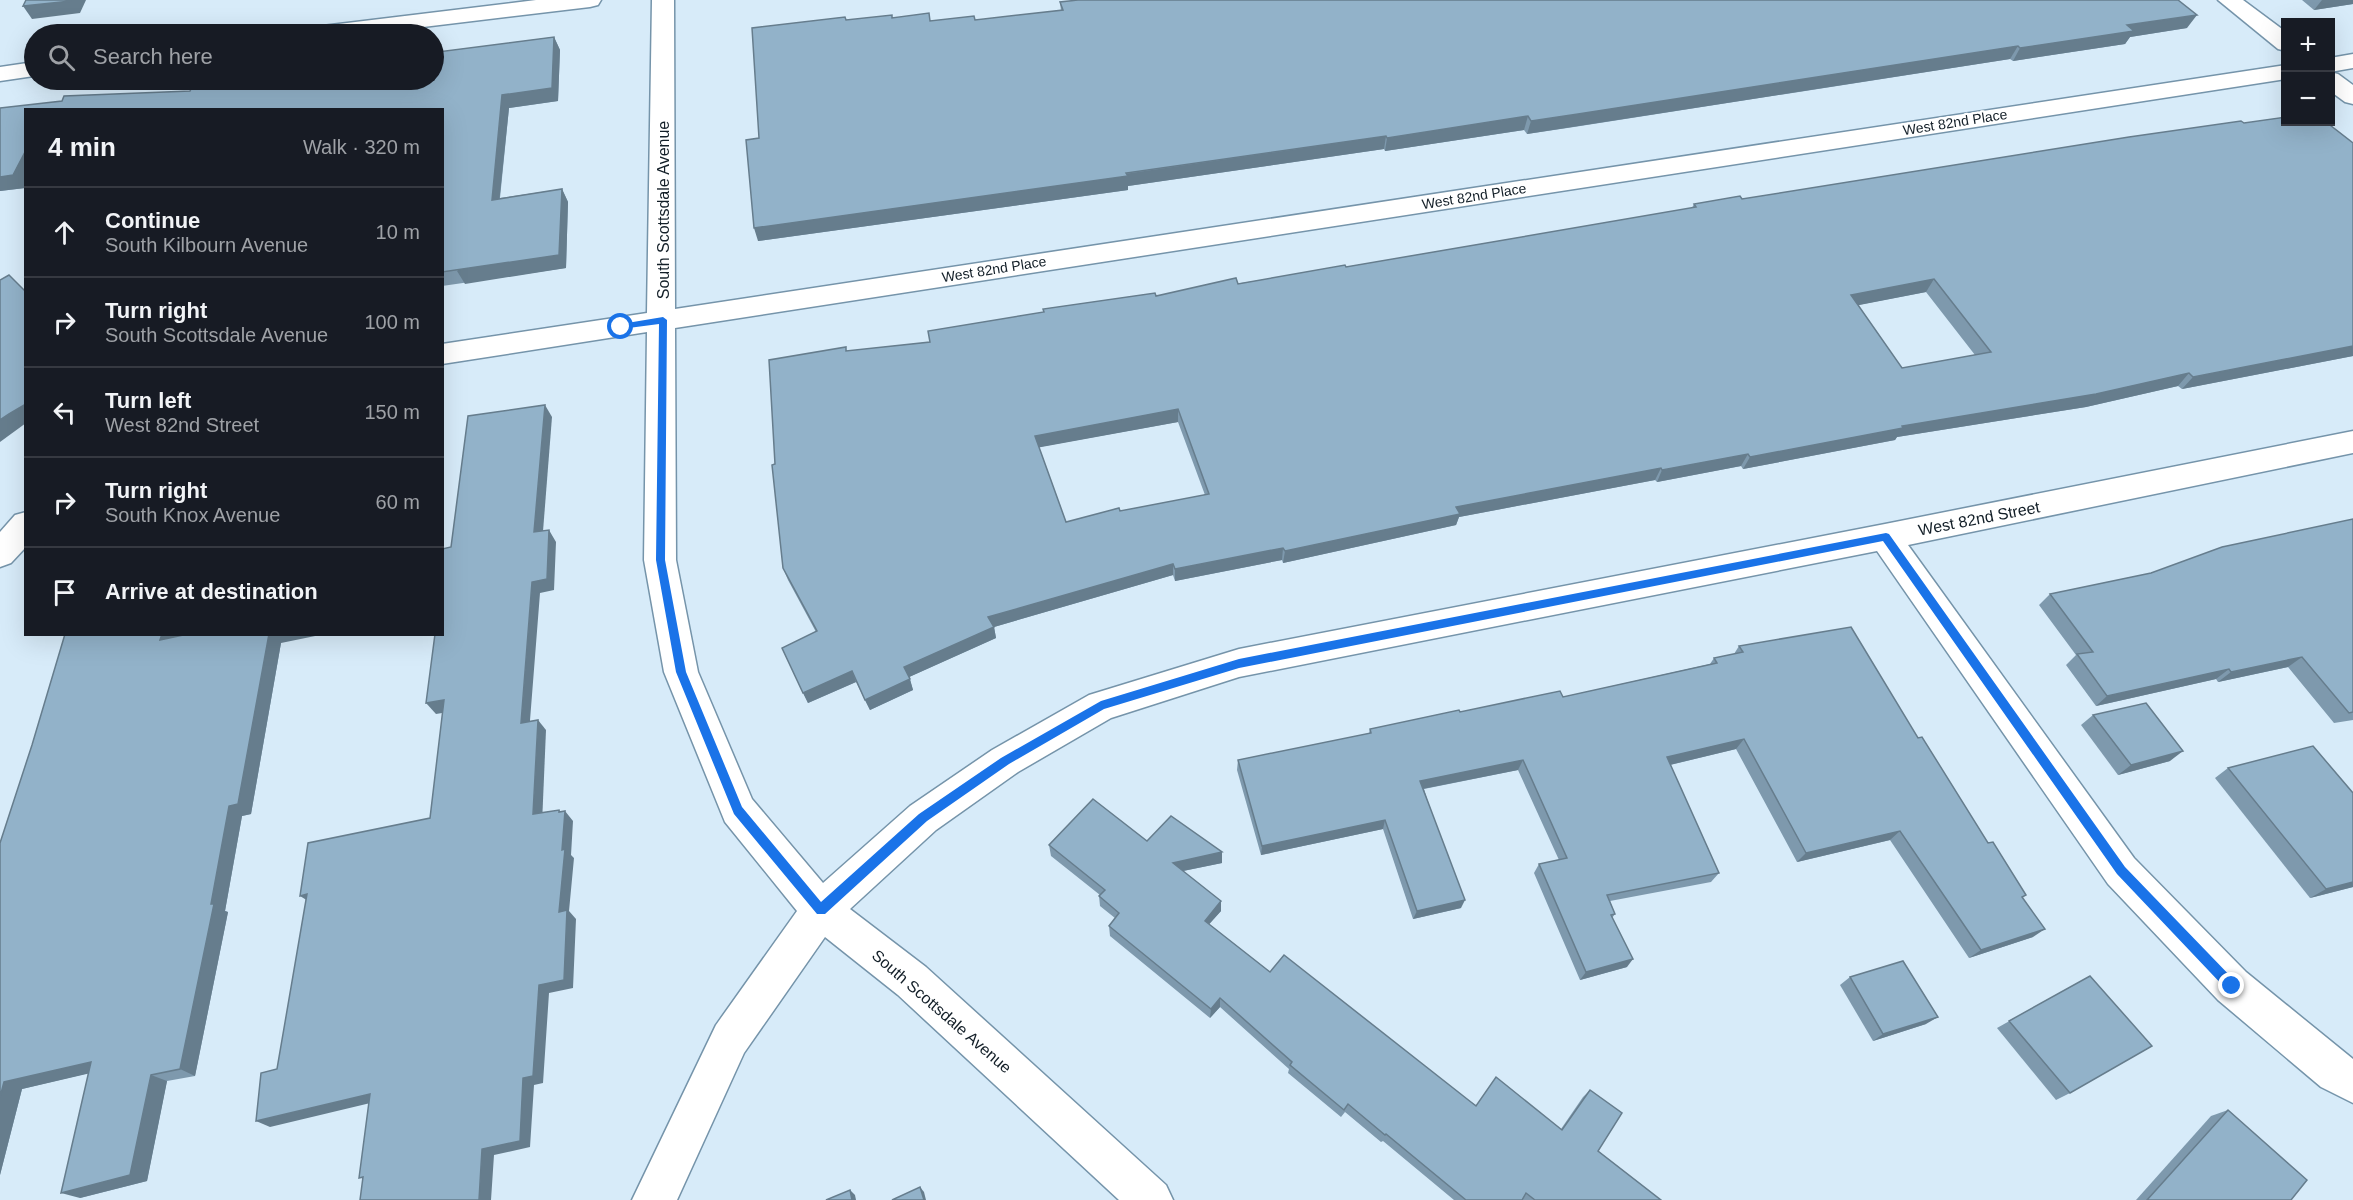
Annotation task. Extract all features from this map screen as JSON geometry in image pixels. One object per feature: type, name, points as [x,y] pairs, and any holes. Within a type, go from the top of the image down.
[{"type":"street","points":[[395,24],[590,0]]},
{"type":"street","name":"South Scottsdale Avenue","points":[[663,0],[660,560],[681,672],[738,810],[821,910],[912,981],[1151,1200]]},
{"type":"street","points":[[2229,0],[2281,40]]},
{"type":"street","points":[[2335,64],[2353,61]]},
{"type":"street","points":[[0,74],[24,70]]},
{"type":"street","name":"West 82nd Place","points":[[444,354],[2281,73]]},
{"type":"street","points":[[2335,82],[2353,97]]},
{"type":"street","name":"West 82nd Street","points":[[654,1200],[730,1039],[821,910],[923,818],[1005,761],[1101,706],[1239,663],[1886,537],[2353,442]]},
{"type":"street","points":[[0,554],[24,526]]},
{"type":"street","points":[[1886,537],[2121,871],[2232,986],[2336,1072],[2353,1082]]},
{"type":"building","points":[[26,0],[71,0],[71,1],[23,6]]},
{"type":"building","points":[[1078,0],[2178,0],[2197,15],[2127,25],[2134,31],[2020,48],[2018,46],[1531,121],[1528,116],[1387,138],[1386,136],[1126,173],[1128,176],[754,228],[746,140],[759,138],[752,28],[845,17],[846,20],[892,15],[892,18],[929,13],[930,21],[974,16],[975,20],[1063,10],[1060,2]]},
{"type":"building","points":[[554,37],[552,88],[502,95],[492,200],[562,189],[559,255],[444,272],[444,108],[24,108],[24,154],[13,175],[0,177],[0,108],[62,101],[64,96],[190,90],[444,90],[444,51]]},
{"type":"building","points":[[2281,118],[2281,126],[2331,126],[2353,143],[2353,346],[2193,377],[2189,373],[2096,394],[1902,426],[1903,428],[1750,457],[1748,454],[1662,470],[1661,468],[1456,507],[1460,514],[1285,551],[1283,548],[1175,569],[1173,564],[988,617],[994,627],[904,667],[910,679],[865,700],[852,671],[803,693],[782,648],[817,631],[783,568],[772,465],[775,464],[769,360],[846,347],[846,351],[930,342],[928,331],[1044,312],[1043,309],[1155,293],[1156,296],[1236,278],[1238,284],[1696,207],[1694,204],[1740,196],[1742,199],[2241,121],[2244,123]],"holes":[[[1934,279],[1991,352],[1902,368],[1851,295]],[[1178,409],[1209,494],[1120,511],[1119,508],[1066,522],[1035,436]]]},
{"type":"building","points":[[9,275],[24,290],[24,405],[0,420],[0,280]]},
{"type":"building","points":[[545,405],[534,532],[549,530],[547,579],[532,582],[521,723],[538,720],[533,814],[565,811],[562,850],[565,849],[559,912],[567,910],[564,980],[539,985],[533,1076],[523,1078],[520,1141],[482,1149],[479,1200],[360,1200],[363,1177],[359,1178],[370,1094],[256,1121],[261,1073],[277,1069],[307,894],[300,896],[308,843],[430,818],[444,700],[426,703],[435,636],[444,636],[444,549],[451,547],[468,416]]},
{"type":"building","points":[[2353,519],[2353,712],[2349,713],[2302,657],[2231,672],[2229,669],[2107,696],[2077,654],[2093,652],[2050,594],[2151,573],[2222,547]]},
{"type":"building","points":[[1851,627],[1918,738],[1922,737],[1988,843],[1993,842],[2026,895],[2022,897],[2045,929],[1981,950],[1900,831],[1806,853],[1744,739],[1667,757],[1719,873],[1607,895],[1615,914],[1611,915],[1633,959],[1586,972],[1539,864],[1567,858],[1523,760],[1420,781],[1465,900],[1417,911],[1385,820],[1262,846],[1238,760],[1371,733],[1370,729],[1459,710],[1460,712],[1560,691],[1563,697],[1717,663],[1714,658],[1743,652],[1739,646]]},
{"type":"building","points":[[64,636],[161,636],[160,640],[179,636],[269,636],[238,804],[229,806],[211,904],[214,904],[180,1069],[151,1075],[130,1175],[61,1193],[91,1062],[4,1082],[0,1097],[0,843]]},
{"type":"building","points":[[2146,703],[2183,751],[2131,765],[2093,715]]},
{"type":"building","points":[[2313,746],[2353,793],[2353,882],[2326,889],[2228,768]]},
{"type":"building","points":[[1093,799],[1147,841],[1171,816],[1222,852],[1173,863],[1221,901],[1205,921],[1270,972],[1284,955],[1476,1106],[1496,1077],[1562,1130],[1590,1090],[1622,1113],[1598,1151],[1661,1200],[1535,1200],[1526,1193],[1522,1200],[1466,1200],[1348,1104],[1344,1110],[1290,1065],[1292,1062],[1220,998],[1211,1009],[1109,926],[1119,913],[1099,896],[1105,890],[1049,845]]},
{"type":"building","points":[[1903,961],[1938,1017],[1883,1034],[1850,977]]},
{"type":"building","points":[[2090,976],[2152,1046],[2070,1093],[2009,1021]]},
{"type":"building","points":[[2228,1110],[2307,1180],[2291,1200],[2147,1200]]},
{"type":"building","points":[[920,1187],[924,1200],[892,1200]]},
{"type":"building","points":[[850,1190],[852,1200],[826,1200]]},
{"type":"route","points":[[621,327],[663,320],[660,560],[681,672],[738,810],[821,910],[923,818],[1005,761],[1101,706],[1239,663],[1886,537],[2121,871],[2232,986]]}]
